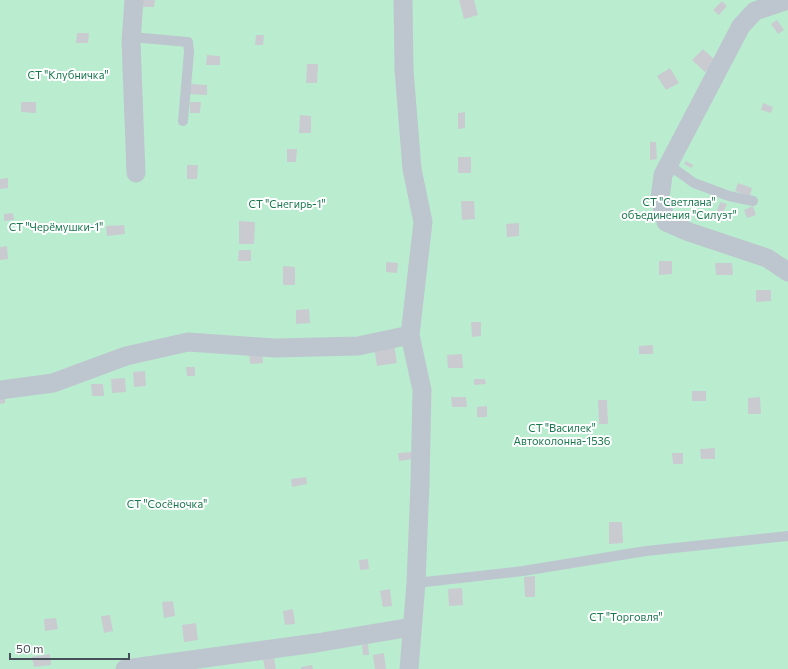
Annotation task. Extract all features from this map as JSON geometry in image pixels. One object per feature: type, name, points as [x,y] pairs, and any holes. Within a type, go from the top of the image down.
[{"type":"street","points":[[134,0],[131,37],[136,173]]},
{"type":"street","points":[[403,0],[404,70],[412,169],[423,222],[410,335],[422,390],[416,583],[409,669]]},
{"type":"street","points":[[779,1],[755,11],[741,26],[663,175],[660,198],[666,222],[690,232],[767,258],[788,272]]},
{"type":"street","points":[[0,390],[54,383],[126,356],[188,342],[275,348],[358,346],[410,335]]},
{"type":"street","points":[[125,669],[316,643],[412,627]]},
{"type":"lane","points":[[131,37],[188,42],[189,52],[183,121]]},
{"type":"lane","points":[[669,165],[694,183],[729,196],[753,201]]},
{"type":"lane","points":[[416,583],[523,571],[646,551],[788,536]]},
{"type":"green space","points":[[0,0],[788,0],[788,669],[0,669]]},
{"type":"building","points":[[143,0],[155,0],[154,7],[143,7]]},
{"type":"building","points":[[459,0],[474,0],[478,15],[464,19]]},
{"type":"building","points":[[722,1],[727,6],[719,15],[713,10]]},
{"type":"building","points":[[777,20],[784,30],[778,34],[771,24]]},
{"type":"building","points":[[77,33],[89,33],[88,43],[76,43]]},
{"type":"building","points":[[256,35],[264,35],[263,45],[255,45]]},
{"type":"building","points":[[703,49],[716,61],[705,72],[692,60]]},
{"type":"building","points":[[207,55],[220,56],[220,65],[206,65]]},
{"type":"building","points":[[307,64],[318,64],[317,83],[306,83]]},
{"type":"building","points":[[670,68],[679,83],[666,90],[657,76]]},
{"type":"building","points":[[190,84],[207,85],[207,95],[190,94]]},
{"type":"building","points":[[21,102],[36,102],[36,113],[21,112]]},
{"type":"building","points":[[190,102],[201,102],[200,113],[190,113]]},
{"type":"building","points":[[763,103],[773,107],[771,113],[761,110]]},
{"type":"building","points":[[465,112],[465,128],[458,129],[458,113]]},
{"type":"building","points":[[300,115],[311,116],[311,133],[299,133]]},
{"type":"building","points":[[650,142],[656,142],[657,159],[650,160]]},
{"type":"building","points":[[287,149],[297,149],[296,162],[287,162]]},
{"type":"building","points":[[458,157],[471,157],[471,173],[458,173]]},
{"type":"building","points":[[686,161],[693,165],[692,168],[684,164]]},
{"type":"building","points":[[187,165],[198,165],[197,179],[187,179]]},
{"type":"building","points":[[8,178],[8,188],[0,189],[0,179]]},
{"type":"building","points":[[738,183],[752,188],[750,196],[735,191]]},
{"type":"building","points":[[461,201],[474,201],[475,219],[462,220]]},
{"type":"building","points":[[720,202],[727,204],[723,213],[717,211]]},
{"type":"building","points":[[753,206],[756,215],[747,218],[744,210]]},
{"type":"building","points":[[13,213],[14,220],[4,221],[4,214]]},
{"type":"building","points":[[239,221],[255,222],[254,244],[239,244]]},
{"type":"building","points":[[519,223],[519,236],[507,237],[506,224]]},
{"type":"building","points":[[124,225],[125,234],[107,236],[106,226]]},
{"type":"building","points":[[7,246],[8,259],[0,260],[0,247]]},
{"type":"building","points":[[239,250],[251,250],[251,261],[238,261]]},
{"type":"building","points":[[659,261],[672,261],[672,274],[659,275]]},
{"type":"building","points":[[386,262],[398,263],[397,273],[386,272]]},
{"type":"building","points":[[715,263],[732,263],[733,275],[716,275]]},
{"type":"building","points":[[283,266],[295,267],[295,285],[283,285]]},
{"type":"building","points":[[756,290],[771,290],[771,301],[756,302]]},
{"type":"building","points":[[309,309],[310,323],[296,324],[296,310]]},
{"type":"building","points":[[471,322],[481,322],[481,336],[472,337]]},
{"type":"building","points":[[394,344],[397,363],[377,366],[374,347]]},
{"type":"building","points":[[653,345],[653,354],[639,354],[639,346]]},
{"type":"building","points":[[262,349],[263,363],[250,364],[249,350]]},
{"type":"building","points":[[462,354],[463,368],[448,368],[447,355]]},
{"type":"building","points":[[186,367],[195,367],[195,376],[187,376]]},
{"type":"building","points":[[145,371],[146,386],[134,387],[133,372]]},
{"type":"building","points":[[125,378],[126,392],[112,393],[111,379]]},
{"type":"building","points":[[474,379],[485,379],[486,384],[474,385]]},
{"type":"building","points":[[91,384],[103,384],[104,396],[92,396]]},
{"type":"building","points":[[692,391],[706,391],[706,401],[692,401]]},
{"type":"building","points":[[0,396],[5,396],[5,403],[0,404]]},
{"type":"building","points":[[451,397],[466,397],[467,407],[452,407]]},
{"type":"building","points":[[760,397],[761,414],[748,414],[748,398]]},
{"type":"building","points":[[598,400],[607,400],[608,424],[599,424]]},
{"type":"building","points":[[487,406],[487,417],[477,417],[477,407]]},
{"type":"building","points":[[715,448],[715,459],[701,459],[700,449]]},
{"type":"building","points":[[412,452],[413,459],[399,461],[398,453]]},
{"type":"building","points":[[672,453],[683,453],[683,464],[673,464]]},
{"type":"building","points":[[306,477],[307,484],[292,487],[291,479]]},
{"type":"building","points":[[609,522],[622,522],[623,543],[609,544]]},
{"type":"building","points":[[368,559],[369,569],[360,570],[359,560]]},
{"type":"building","points":[[535,576],[535,597],[525,597],[524,577]]},
{"type":"building","points":[[462,588],[463,605],[449,606],[448,589]]},
{"type":"building","points":[[390,589],[392,606],[383,607],[380,591]]},
{"type":"building","points":[[173,601],[175,616],[164,618],[162,602]]},
{"type":"building","points":[[293,609],[295,624],[285,625],[283,611]]},
{"type":"building","points":[[110,615],[113,631],[104,633],[101,616]]},
{"type":"building","points":[[56,618],[58,629],[45,631],[44,619]]},
{"type":"building","points":[[196,623],[198,640],[184,642],[182,625]]},
{"type":"building","points":[[368,644],[369,655],[363,655],[362,645]]},
{"type":"building","points":[[384,653],[386,669],[375,669],[373,655]]},
{"type":"building","points":[[50,654],[51,665],[34,667],[32,657]]},
{"type":"building","points":[[274,658],[276,669],[265,669],[263,659]]},
{"type":"building","points":[[312,665],[313,669],[301,669],[301,667]]},
{"type":"park label","name":"СТ \"Клубничка\"","points":[[68,74]]},
{"type":"park label","name":"СТ \"Снегирь-1\"","points":[[287,203]]},
{"type":"park label","name":"СТ \"Светлана\" объединения \"Силуэт\"","points":[[679,207]]},
{"type":"park label","name":"СТ \"Черёмушки-1\"","points":[[56,226]]},
{"type":"park label","name":"СТ \"Василек\" Автоколонна-1536","points":[[562,433]]},
{"type":"park label","name":"СТ \"Сосёночка\"","points":[[167,503]]},
{"type":"park label","name":"СТ \"Торговля\"","points":[[626,616]]}]
